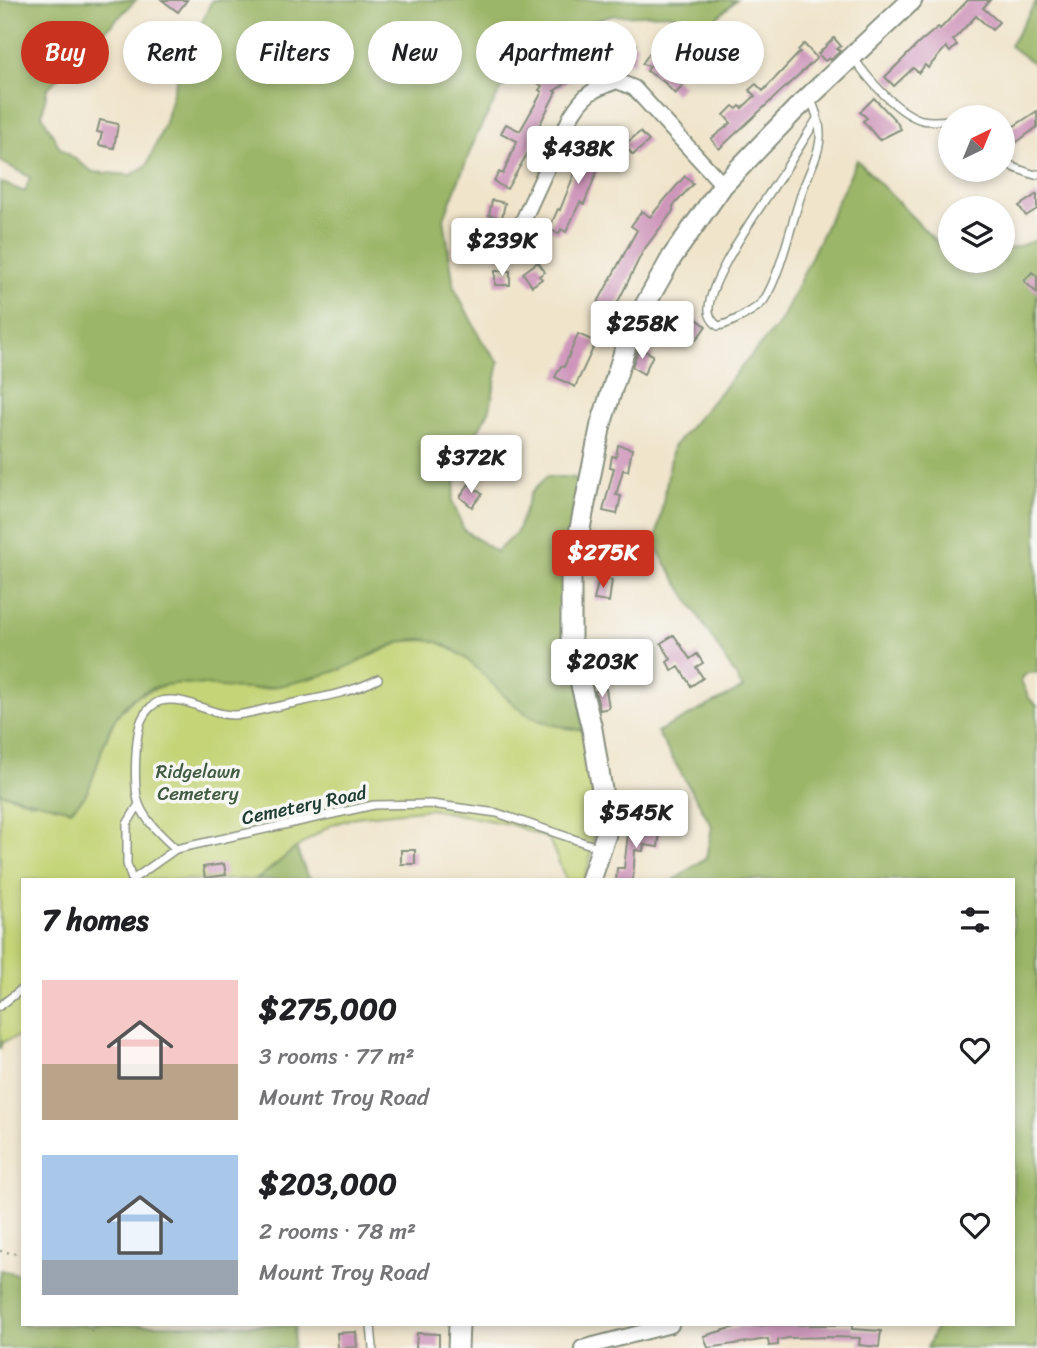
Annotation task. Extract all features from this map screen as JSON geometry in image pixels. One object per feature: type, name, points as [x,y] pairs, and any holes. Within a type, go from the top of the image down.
[{"type":"street","points":[[592,878],[606,834],[604,802],[592,729],[571,645],[571,573],[601,424],[626,346],[639,316],[672,257],[723,185],[810,96],[912,0]]},
{"type":"street","points":[[514,238],[581,98],[590,91],[617,81],[634,88],[723,185]]},
{"type":"street","points":[[458,1326],[458,1348]]},
{"type":"street","points":[[591,1347],[667,1326]]},
{"type":"lane","points":[[852,57],[867,79],[905,111],[921,120],[938,120]]},
{"type":"lane","points":[[810,96],[817,119],[821,134],[819,146],[765,299],[760,305],[727,325],[718,326],[711,320],[708,311],[710,298],[756,213],[817,119]]},
{"type":"lane","points":[[1015,169],[1035,176],[1037,174]]},
{"type":"lane","name":"Cemetery Road","points":[[176,849],[154,828],[139,804],[134,781],[141,720],[158,701],[178,700],[209,712],[235,715],[359,688],[379,679]]},
{"type":"lane","name":"Cemetery Road","points":[[131,878],[127,864],[127,824],[139,804]]},
{"type":"lane","name":"Cemetery Road","points":[[135,878],[176,849],[374,804],[431,804],[498,813],[601,848]]},
{"type":"lane","points":[[0,1006],[21,990]]},
{"type":"lane","points":[[371,1326],[373,1348]]},
{"type":"path","points":[[0,1251],[21,1255]]},
{"type":"path","points":[[91,1332],[94,1326]]},
{"type":"green space","points":[[0,0],[136,0],[109,27],[109,21],[21,21],[21,84],[52,84],[47,89],[42,115],[60,148],[93,172],[131,175],[147,165],[164,126],[175,84],[222,84],[222,21],[203,21],[212,0],[736,0],[713,21],[689,21],[669,14],[610,16],[592,21],[476,21],[476,84],[506,84],[477,134],[444,218],[454,287],[482,341],[499,362],[490,409],[459,465],[452,501],[464,530],[496,552],[517,532],[531,493],[546,477],[579,479],[567,545],[583,730],[532,717],[519,709],[464,657],[437,642],[413,640],[388,647],[342,669],[273,687],[248,689],[183,683],[151,689],[135,697],[117,716],[87,793],[71,810],[0,793],[0,182],[25,192],[30,177],[0,161]]},
{"type":"green space","points":[[1037,0],[1037,66],[1010,46]]},
{"type":"green space","points":[[857,160],[938,244],[938,273],[1015,273],[1015,247],[1037,240],[1037,673],[1027,674],[1021,681],[1029,698],[1037,706],[1037,1348],[927,1348],[937,1326],[1015,1326],[1015,878],[677,878],[706,858],[712,826],[657,732],[743,688],[655,546],[673,447],[781,321]]},
{"type":"green space","name":"Ridgelawn Cemetery","points":[[435,640],[467,657],[512,702],[565,728],[583,730],[593,787],[595,823],[585,878],[565,878],[549,839],[513,825],[430,809],[356,817],[331,825],[296,848],[259,878],[21,878],[21,1036],[2,1042],[0,1049],[0,793],[34,803],[105,742],[115,718],[135,697],[166,684],[193,682],[230,688],[265,689],[342,669],[403,641]]},
{"type":"green space","points":[[296,848],[311,878],[259,878]]},
{"type":"green space","points":[[0,1270],[21,1275],[21,1326],[295,1326],[293,1348],[0,1348]]},
{"type":"building","points":[[162,0],[187,0],[178,12]]},
{"type":"building","points":[[968,0],[990,0],[983,8],[999,22],[992,30],[976,16],[953,40],[957,45],[950,52],[946,47],[928,68],[925,65],[919,73],[913,68],[894,86],[885,77],[919,43],[938,27],[940,29]]},
{"type":"building","points":[[834,38],[841,46],[837,49],[840,51],[831,60],[829,58],[825,61],[818,54]]},
{"type":"building","points":[[804,44],[817,58],[719,149],[711,139],[731,123],[724,115],[733,106],[742,108],[755,96],[749,90],[756,84],[763,91],[800,52],[798,50]]},
{"type":"building","points":[[651,50],[651,74],[647,71],[650,66],[642,64]]},
{"type":"building","points":[[539,84],[565,84],[554,91],[556,92],[533,138],[535,140],[507,189],[494,181],[499,172],[503,174],[517,141],[501,133],[506,124],[520,131],[542,92],[539,90],[542,86]]},
{"type":"building","points":[[666,84],[683,86],[675,94]]},
{"type":"building","points":[[874,98],[901,129],[879,140],[863,121],[867,118],[860,112]]},
{"type":"building","points":[[1037,111],[1037,127],[1015,143],[1015,125]]},
{"type":"building","points":[[100,120],[118,124],[114,148],[99,145],[102,133],[97,132]]},
{"type":"building","points":[[590,131],[601,137],[589,162],[599,167],[584,204],[580,202],[566,232],[561,229],[559,234],[549,229],[558,209],[560,210]]},
{"type":"building","points":[[640,132],[649,141],[633,155],[624,145]]},
{"type":"building","points":[[685,176],[693,184],[673,206],[673,211],[643,251],[614,310],[598,302],[637,230],[631,226],[642,211],[650,217]]},
{"type":"building","points":[[1037,194],[1037,209],[1026,216],[1019,206]]},
{"type":"building","points":[[492,200],[505,203],[502,218],[489,215]]},
{"type":"building","points":[[479,232],[480,245],[467,246],[465,233]]},
{"type":"building","points":[[538,262],[545,272],[539,276],[542,279],[532,286],[523,273]]},
{"type":"building","points":[[495,271],[510,271],[510,285],[495,285]]},
{"type":"building","points":[[1032,272],[1037,276],[1037,293],[1024,281]]},
{"type":"building","points":[[694,317],[706,326],[696,340],[684,331]]},
{"type":"building","points":[[578,334],[596,342],[575,387],[555,377],[561,366],[564,367]]},
{"type":"building","points":[[639,348],[653,355],[644,374],[632,367]]},
{"type":"building","points":[[618,445],[632,449],[628,471],[623,470],[616,495],[621,496],[617,514],[603,511],[614,468],[610,467],[612,456],[616,457]]},
{"type":"building","points":[[469,484],[482,494],[472,507],[460,497]]},
{"type":"building","points":[[603,538],[626,541],[623,562],[603,559]]},
{"type":"building","points":[[599,578],[612,580],[609,602],[594,600]]},
{"type":"building","points":[[674,635],[690,659],[697,654],[703,663],[696,667],[703,678],[691,686],[679,667],[672,671],[667,662],[671,659],[661,643]]},
{"type":"building","points":[[606,689],[609,708],[600,710],[595,691]]},
{"type":"building","points":[[629,825],[637,826],[636,829],[660,832],[658,847],[644,845],[643,851],[635,850],[633,878],[616,878],[617,868],[624,868]]},
{"type":"building","points":[[401,850],[415,850],[415,864],[401,864]]},
{"type":"building","points":[[224,864],[226,875],[205,878],[203,867]]},
{"type":"building","points":[[852,1326],[852,1329],[881,1331],[879,1347],[859,1345],[860,1338],[832,1337],[788,1338],[778,1340],[778,1345],[769,1346],[768,1339],[708,1348],[704,1336],[735,1327]]},
{"type":"building","points":[[356,1332],[357,1347],[338,1348],[337,1333]]},
{"type":"building","points":[[417,1333],[439,1334],[439,1348],[416,1348]]}]
